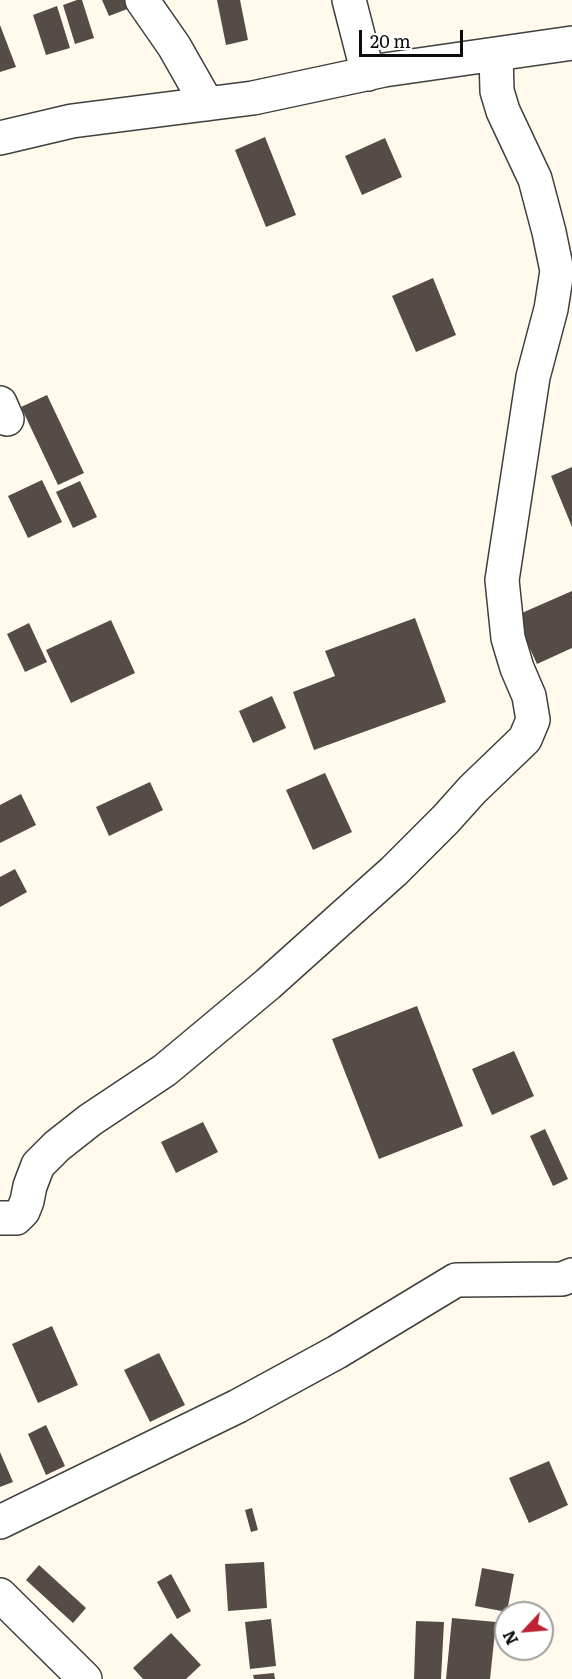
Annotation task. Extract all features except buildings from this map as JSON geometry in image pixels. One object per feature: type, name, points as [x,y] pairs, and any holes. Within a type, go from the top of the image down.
[{"type":"street","points":[[142,0],[174,46],[207,104]]},
{"type":"street","points":[[349,0],[368,74]]},
{"type":"street","points":[[0,138],[72,121],[253,98],[368,74],[572,43]]},
{"type":"street","points":[[0,1218],[16,1218],[23,1211],[38,1165],[57,1146],[90,1119],[165,1070],[268,984],[394,871],[525,739],[533,720],[529,696],[508,638],[502,580],[533,377],[551,309],[557,271],[535,179],[496,91],[496,54]]},
{"type":"street","points":[[0,1522],[238,1406],[337,1352],[456,1280],[561,1279],[572,1275]]},
{"type":"street","points":[[0,1595],[85,1679]]}]
